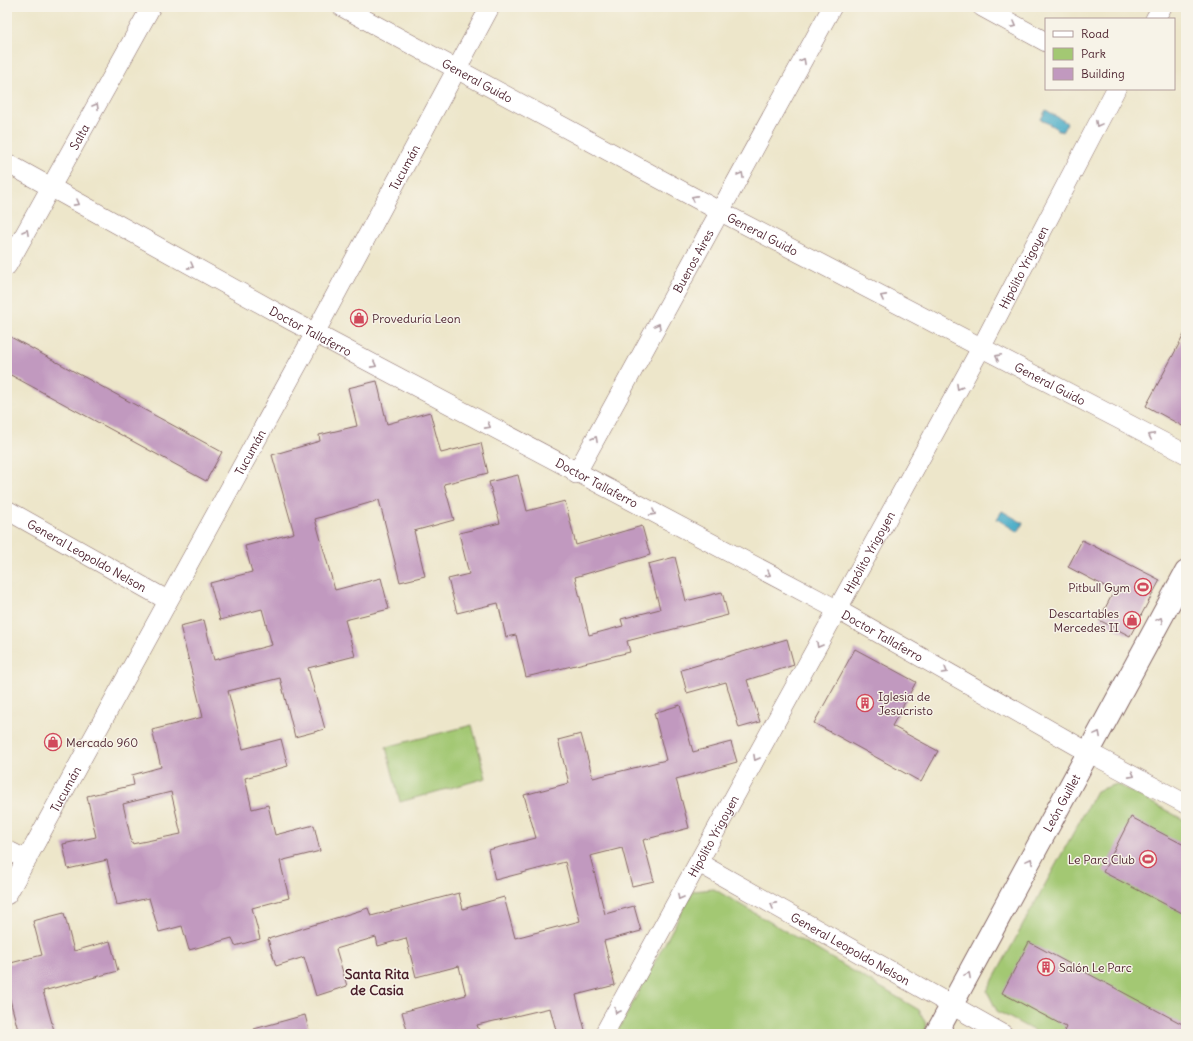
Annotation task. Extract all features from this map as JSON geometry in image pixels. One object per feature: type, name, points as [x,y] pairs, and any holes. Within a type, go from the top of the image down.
[{"type":"street","name":"Salta","points":[[7,266],[151,7]]},
{"type":"street","name":"General Guido","points":[[342,7],[721,212],[1186,454]]},
{"type":"street","name":"Tucumán","points":[[7,896],[167,600],[315,333],[490,7]]},
{"type":"street","name":"Buenos Aires","points":[[576,474],[721,212],[832,7]]},
{"type":"street","points":[[982,7],[1045,41]]},
{"type":"street","points":[[1156,18],[1162,7]]},
{"type":"street","name":"Hipólito Yrigoyen","points":[[604,1034],[981,348],[1115,90]]},
{"type":"street","name":"Doctor Tallaferro","points":[[7,163],[315,333],[576,474],[838,610],[1088,752],[1186,804]]},
{"type":"street","name":"General Leopoldo Nelson","points":[[7,510],[167,600]]},
{"type":"street","name":"León Guillet","points":[[936,1034],[1186,572]]},
{"type":"street","points":[[7,850],[27,860]]},
{"type":"street","name":"General Leopoldo Nelson","points":[[699,863],[1002,1034]]},
{"type":"green space","points":[[472,725],[486,778],[400,802],[386,747]]},
{"type":"green space","points":[[1117,784],[1186,821],[1186,1034],[1040,1034],[997,1011],[987,991],[1096,791]]},
{"type":"green space","points":[[714,889],[919,1010],[927,1026],[923,1034],[616,1034],[693,891]]},
{"type":"water","points":[[1046,110],[1067,123],[1062,132],[1041,119]]},
{"type":"water","points":[[1002,511],[1023,523],[1018,532],[997,519]]},
{"type":"building","points":[[1186,331],[1186,428],[1146,406]]},
{"type":"building","points":[[7,335],[222,452],[206,481],[7,373]]},
{"type":"building","points":[[377,381],[387,424],[430,412],[441,453],[481,443],[488,473],[444,484],[454,520],[414,531],[425,576],[400,582],[379,500],[315,519],[335,590],[381,578],[389,609],[345,620],[355,656],[308,668],[325,729],[295,737],[280,678],[228,691],[243,749],[281,739],[288,766],[245,778],[252,809],[268,805],[275,835],[314,825],[320,851],[280,861],[289,898],[252,908],[260,939],[235,946],[232,938],[189,950],[182,926],[159,932],[149,898],[117,905],[107,860],[68,869],[63,844],[96,837],[87,796],[134,785],[132,775],[161,767],[152,730],[203,717],[180,626],[204,620],[214,660],[272,645],[262,609],[220,620],[210,583],[252,572],[245,546],[294,533],[272,455],[320,441],[319,435],[357,426],[348,388]],"holes":[[[171,792],[181,834],[132,844],[123,804]]]},
{"type":"building","points":[[518,475],[527,511],[565,501],[576,545],[642,526],[650,555],[575,577],[589,635],[623,626],[621,619],[660,609],[648,564],[675,557],[686,601],[722,592],[728,615],[627,641],[630,652],[526,677],[516,635],[506,637],[498,603],[457,613],[448,579],[469,574],[459,533],[500,523],[489,482]]},
{"type":"building","points":[[1082,540],[1160,580],[1130,636],[1099,620],[1114,591],[1068,567]]},
{"type":"building","points":[[787,639],[794,665],[747,680],[760,722],[739,728],[726,682],[687,693],[681,670]]},
{"type":"building","name":"Iglesia de Jesucristo","points":[[855,649],[916,682],[892,726],[938,751],[921,782],[814,723]]},
{"type":"building","points":[[680,705],[693,752],[731,742],[737,762],[676,779],[689,828],[643,840],[654,881],[632,886],[622,848],[590,856],[605,914],[634,906],[641,931],[604,941],[615,985],[576,995],[586,1034],[557,1034],[550,1008],[477,1025],[480,1034],[408,1034],[402,1012],[466,995],[459,966],[416,977],[406,938],[378,946],[376,937],[336,949],[347,986],[316,996],[304,957],[276,966],[268,939],[368,908],[371,916],[459,893],[463,909],[504,897],[515,938],[580,921],[565,862],[495,880],[488,850],[536,838],[524,795],[569,783],[558,740],[581,734],[593,778],[666,760],[654,713]]},
{"type":"building","name":"Le Parc Club","points":[[1131,817],[1186,846],[1186,915],[1103,872]]},
{"type":"building","points":[[64,913],[74,951],[110,941],[118,971],[43,991],[55,1034],[19,1034],[7,988],[7,964],[42,955],[33,921]]},
{"type":"building","name":"Salón Le Parc","points":[[1029,942],[1186,1026],[1186,1034],[1063,1034],[1066,1027],[1002,993]]},
{"type":"building","points":[[305,1015],[310,1034],[255,1034],[254,1029]]},
{"type":"place","name":"Proveduría Leon","points":[[359,318]]},
{"type":"place","name":"Pitbull Gym","points":[[1143,587]]},
{"type":"place","name":"Descartables Mercedes II","points":[[1132,620]]},
{"type":"place","name":"Iglesia de Jesucristo","points":[[865,703]]},
{"type":"place","name":"Mercado 960","points":[[53,742]]},
{"type":"place","name":"Le Parc Club","points":[[1148,859]]},
{"type":"place","name":"Salón Le Parc","points":[[1046,967]]},
{"type":"district","name":"Santa Rita de Casia","points":[[377,982]]}]
